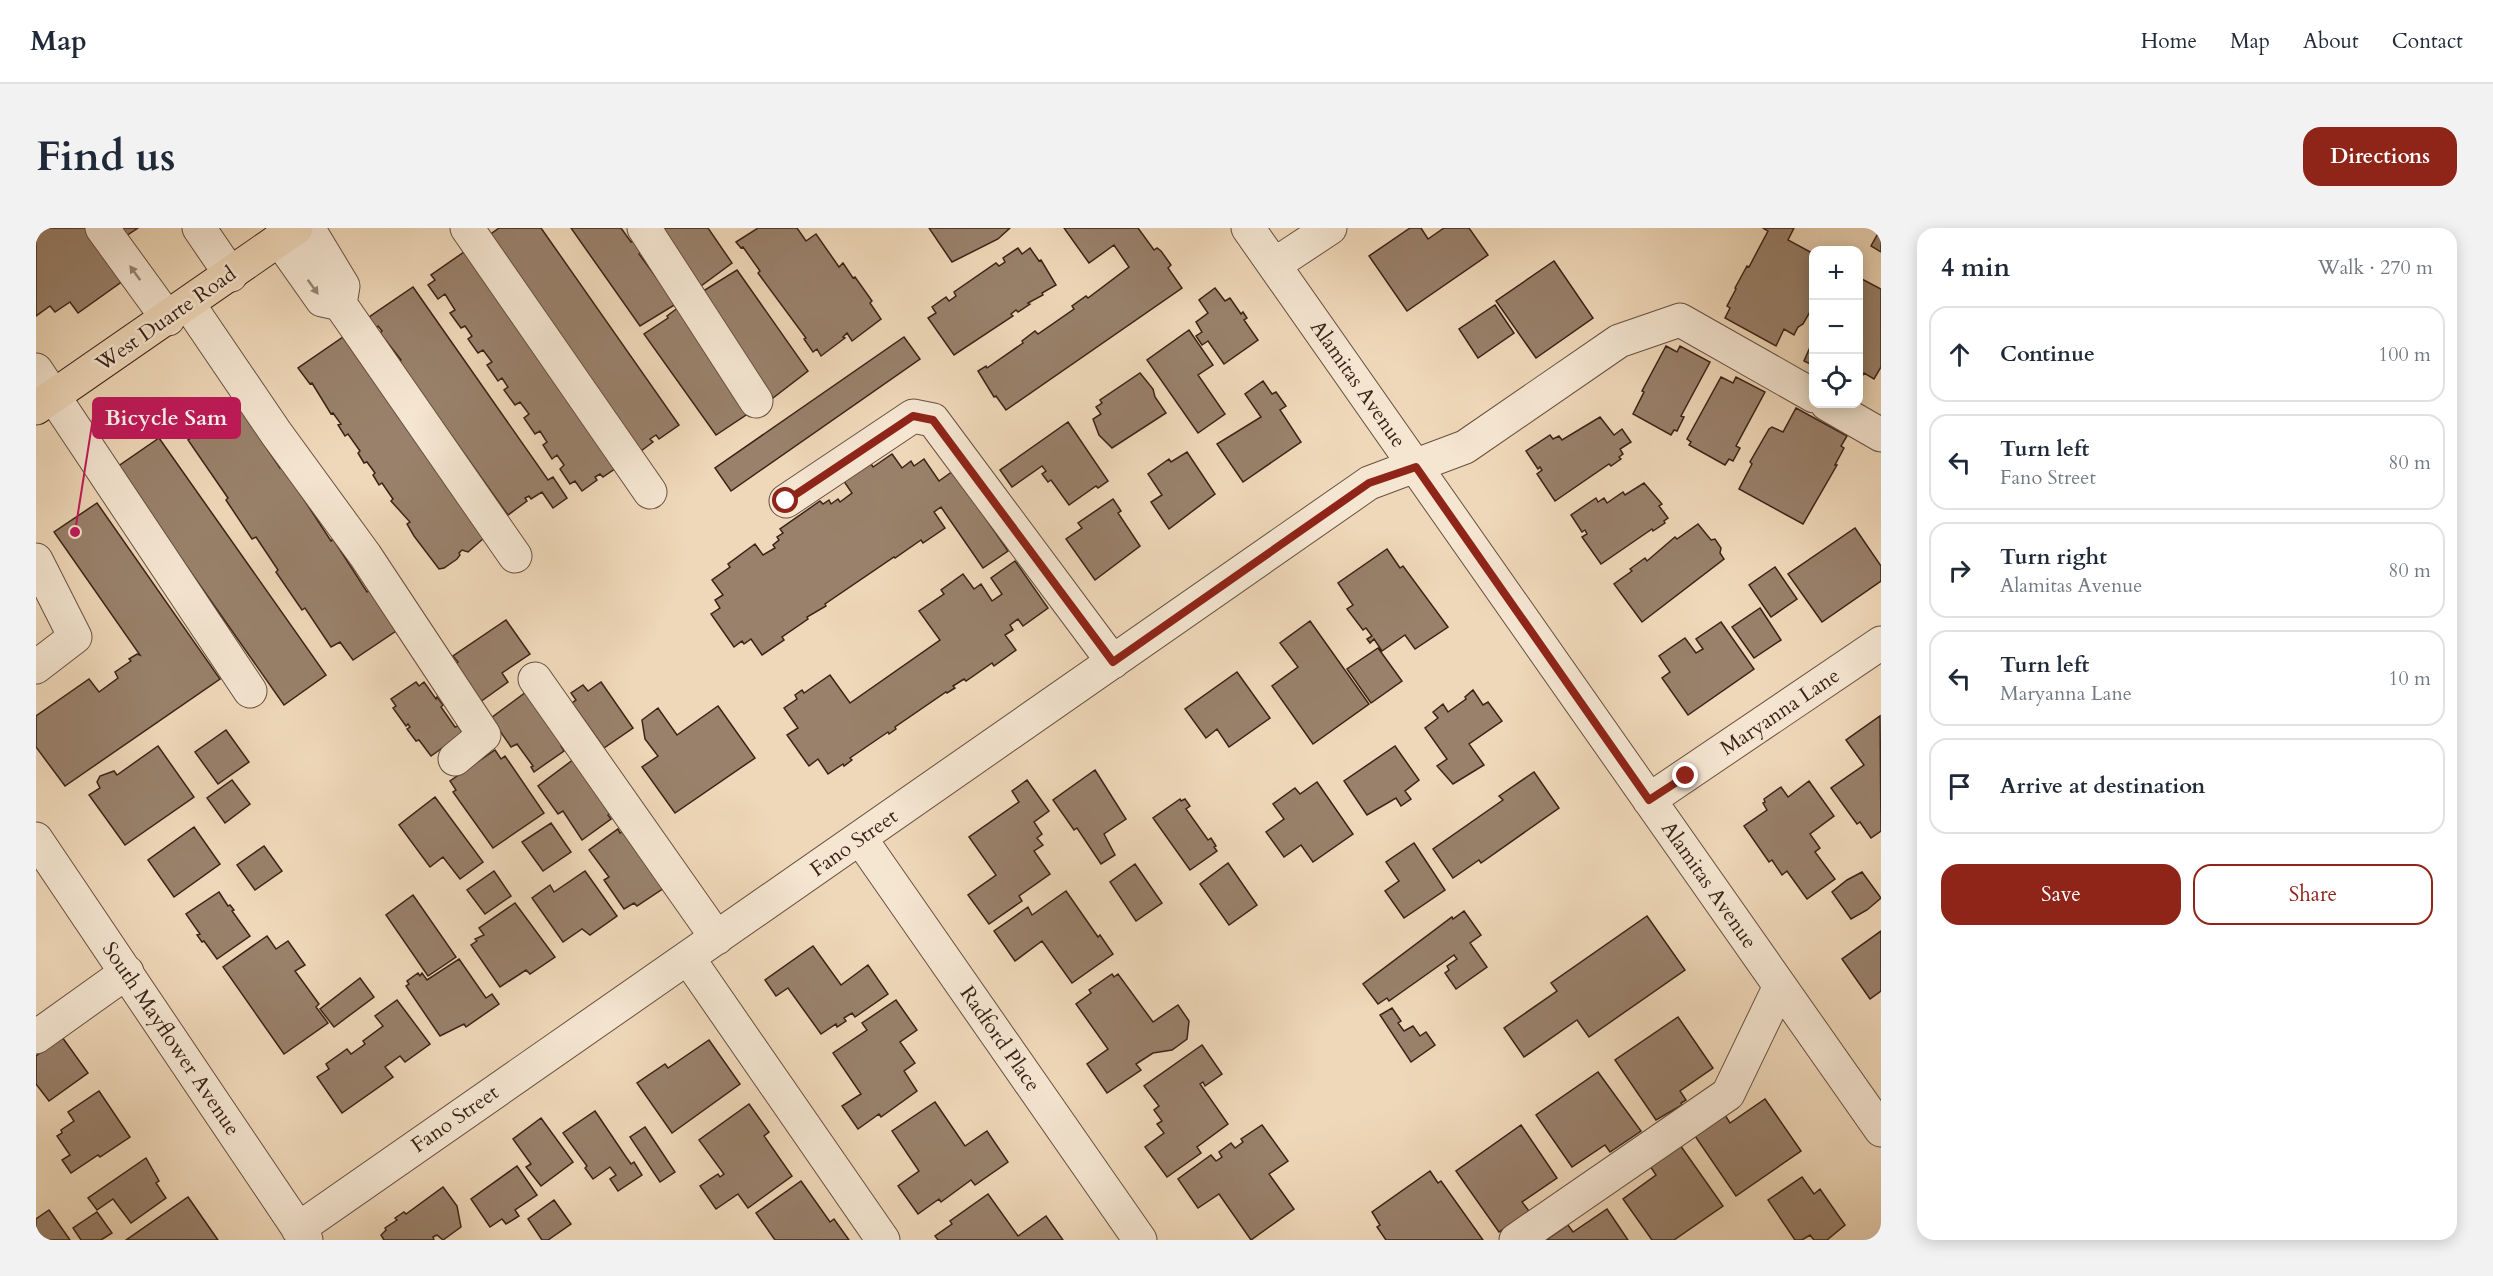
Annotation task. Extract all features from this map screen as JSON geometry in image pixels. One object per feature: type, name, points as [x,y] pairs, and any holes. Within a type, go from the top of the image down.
[{"type":"main road","name":"West Duarte Road","points":[[42,391],[178,312],[294,232]]},
{"type":"street","points":[[102,228],[178,312],[276,433],[364,555],[484,735],[455,759]]},
{"type":"street","points":[[199,228],[231,274]]},
{"type":"street","points":[[467,228],[650,492]]},
{"type":"street","points":[[644,228],[756,400]]},
{"type":"street","name":"Alamitas Avenue","points":[[1248,228],[1780,986],[1871,1094],[1881,1130]]},
{"type":"street","points":[[1274,265],[1330,228]]},
{"type":"street","points":[[294,232],[322,300],[340,304],[514,556]]},
{"type":"street","name":"Fano Street","points":[[302,1234],[688,958],[1369,483],[1465,447],[1619,341],[1680,320],[1809,393]]},
{"type":"street","points":[[42,391],[250,691]]},
{"type":"street","points":[[1834,408],[1881,435]]},
{"type":"street","points":[[786,501],[913,416],[933,420],[1113,662]]},
{"type":"street","points":[[36,560],[75,637],[36,668]]},
{"type":"street","name":"Maryanna Lane","points":[[1649,800],[1881,643]]},
{"type":"street","points":[[535,679],[717,938]]},
{"type":"street","name":"Radford Place","points":[[860,838],[1140,1240]]},
{"type":"street","name":"South Mayflower Avenue","points":[[36,839],[302,1234]]},
{"type":"street","points":[[688,958],[883,1240]]},
{"type":"street","points":[[36,1037],[127,972]]},
{"type":"street","points":[[1516,1240],[1728,1094],[1780,986]]},
{"type":"building","points":[[36,228],[89,228],[127,278],[78,313],[70,302],[55,312],[50,306],[36,316]]},
{"type":"building","points":[[121,228],[138,228],[126,236]]},
{"type":"building","points":[[499,228],[541,228],[679,425],[659,439],[656,435],[650,439],[653,442],[641,451],[488,236]]},
{"type":"building","points":[[571,228],[621,228],[641,252],[639,254],[676,304],[640,326]]},
{"type":"building","points":[[655,228],[708,228],[732,263],[697,289]]},
{"type":"building","points":[[758,228],[797,228],[806,241],[816,234],[839,267],[843,263],[853,278],[855,277],[872,301],[870,303],[881,319],[852,341],[847,333],[843,337],[845,338],[821,356],[817,349],[813,352],[804,339],[806,338],[758,273],[760,271],[743,247],[741,248],[736,242]]},
{"type":"building","points":[[929,228],[1010,228],[998,239],[952,262]]},
{"type":"building","points":[[1064,228],[1138,228],[1154,250],[1157,248],[1161,251],[1171,265],[1168,268],[1182,288],[1006,410],[996,396],[994,397],[978,371],[986,366],[987,368],[1023,343],[1022,341],[1035,331],[1038,334],[1074,309],[1072,306],[1086,296],[1088,298],[1129,267],[1114,245],[1089,263]]},
{"type":"building","points":[[1410,228],[1421,228],[1428,239],[1444,228],[1469,228],[1488,255],[1407,311],[1369,256]]},
{"type":"building","points":[[1763,228],[1794,228],[1788,240],[1809,251],[1809,314],[1794,335],[1784,329],[1776,346],[1725,318],[1730,308],[1727,306],[1735,288],[1768,231]]},
{"type":"building","points":[[1881,228],[1881,252],[1871,246]]},
{"type":"building","points":[[1018,248],[1022,254],[1030,248],[1039,261],[1041,260],[1056,285],[1018,312],[1016,310],[1011,314],[1013,316],[954,355],[928,318],[936,313],[932,307],[946,297],[949,301],[956,296],[954,292],[996,263],[999,266],[1005,262],[1003,258]]},
{"type":"building","points":[[464,252],[616,468],[603,477],[600,474],[595,477],[597,480],[582,491],[575,481],[570,484],[560,469],[564,465],[557,455],[552,459],[543,445],[547,442],[540,431],[535,434],[524,418],[529,414],[520,402],[515,405],[504,390],[508,387],[502,378],[498,381],[487,365],[492,362],[483,350],[478,353],[468,339],[472,336],[465,326],[461,328],[450,313],[455,310],[445,294],[438,299],[428,285],[435,280],[431,275]]},
{"type":"building","points":[[1554,261],[1593,318],[1536,358],[1496,301]]},
{"type":"building","points":[[737,270],[808,371],[773,398],[700,293]]},
{"type":"building","points":[[1863,280],[1881,289],[1881,367],[1874,379],[1864,373],[1863,375]]},
{"type":"building","points":[[413,287],[548,480],[553,477],[567,498],[553,508],[542,492],[531,499],[529,496],[525,498],[527,501],[508,515],[399,362],[401,360],[380,333],[382,331],[378,326],[376,328],[369,317]]},
{"type":"building","points":[[1215,288],[1225,301],[1230,298],[1241,314],[1243,312],[1247,318],[1244,320],[1258,340],[1224,364],[1208,341],[1202,345],[1196,336],[1202,332],[1196,322],[1208,313],[1199,300]]},
{"type":"building","points":[[1495,305],[1514,333],[1478,358],[1459,329]]},
{"type":"building","points":[[679,307],[752,411],[716,435],[644,334],[668,318],[667,316]]},
{"type":"building","points":[[1189,330],[1213,365],[1198,375],[1225,414],[1198,433],[1147,360]]},
{"type":"building","points":[[343,337],[484,538],[468,552],[462,550],[457,559],[444,568],[439,569],[414,536],[407,524],[410,522],[391,501],[393,499],[382,483],[379,485],[373,475],[375,473],[367,462],[364,463],[358,453],[360,451],[348,434],[345,436],[338,425],[341,424],[333,413],[331,414],[312,383],[310,384],[298,368]]},
{"type":"building","points":[[904,337],[920,359],[731,491],[715,468]]},
{"type":"building","points":[[1666,346],[1677,352],[1680,346],[1710,362],[1681,416],[1684,417],[1677,431],[1674,430],[1671,435],[1633,414],[1644,392],[1642,391]]},
{"type":"building","points":[[1809,350],[1809,364],[1804,361]]},
{"type":"building","points":[[1140,373],[1153,389],[1155,397],[1166,413],[1112,448],[1099,435],[1093,419],[1101,414],[1096,407],[1102,403],[1100,400]]},
{"type":"building","points":[[1721,377],[1733,383],[1736,377],[1765,392],[1736,446],[1740,448],[1733,461],[1729,459],[1725,465],[1689,445],[1691,442],[1687,439]]},
{"type":"building","points":[[1263,381],[1272,394],[1276,392],[1286,406],[1280,410],[1301,442],[1243,482],[1217,444],[1261,417],[1245,394]]},
{"type":"building","points":[[245,405],[251,425],[280,468],[282,466],[331,541],[333,539],[367,592],[375,587],[402,627],[353,660],[340,642],[331,647],[305,608],[302,610],[256,537],[252,539],[226,500],[228,498],[188,440],[236,407],[238,409]]},
{"type":"building","points":[[1796,408],[1847,436],[1841,446],[1844,448],[1835,465],[1837,465],[1803,524],[1739,489],[1752,464],[1750,462],[1769,429],[1772,427],[1783,432]]},
{"type":"building","points":[[1600,417],[1614,435],[1622,429],[1631,442],[1620,449],[1623,454],[1619,457],[1621,459],[1611,466],[1609,464],[1555,501],[1537,474],[1542,470],[1540,467],[1538,469],[1526,451],[1550,435],[1553,439],[1559,436],[1562,440]]},
{"type":"building","points":[[1068,422],[1108,481],[1098,488],[1096,486],[1069,505],[1051,480],[1048,482],[1042,474],[1046,471],[1042,466],[1012,487],[1000,470]]},
{"type":"building","points":[[159,438],[326,675],[284,705],[117,467]]},
{"type":"building","points":[[1187,452],[1215,494],[1169,529],[1151,502],[1162,495],[1148,474],[1169,459],[1171,462]]},
{"type":"building","points":[[892,454],[902,468],[911,461],[914,466],[924,459],[939,481],[953,471],[1008,551],[983,568],[941,507],[934,512],[945,528],[923,543],[921,540],[894,557],[825,604],[826,606],[807,617],[808,619],[782,637],[784,640],[762,655],[751,639],[744,644],[742,641],[734,647],[711,614],[720,608],[715,600],[723,595],[712,580],[730,567],[728,564],[755,544],[763,555],[775,548],[773,545],[779,540],[777,537],[783,533],[780,529],[820,501],[823,504],[829,500],[831,504],[838,499],[840,502],[852,493],[843,480],[870,462],[873,467]]},
{"type":"building","points":[[1644,483],[1662,504],[1659,506],[1668,518],[1664,521],[1665,523],[1653,531],[1652,529],[1601,564],[1582,537],[1587,534],[1585,530],[1582,532],[1571,515],[1596,498],[1598,502],[1604,498],[1607,503],[1623,492],[1625,495]]},
{"type":"building","points":[[1113,499],[1121,511],[1118,513],[1140,546],[1095,580],[1066,539],[1082,528],[1078,523]]},
{"type":"building","points":[[97,503],[220,679],[65,786],[36,747],[36,716],[89,679],[99,692],[118,678],[115,672],[131,661],[129,659],[137,654],[140,655],[54,532]]},
{"type":"building","points":[[1698,524],[1711,540],[1715,539],[1724,559],[1642,622],[1614,584],[1645,558],[1647,561],[1675,537],[1677,539]]},
{"type":"building","points":[[1855,528],[1881,566],[1881,581],[1822,622],[1788,574]]},
{"type":"building","points":[[1387,549],[1400,568],[1403,566],[1448,627],[1415,649],[1405,635],[1382,651],[1374,639],[1370,643],[1367,639],[1372,636],[1366,628],[1363,630],[1347,609],[1353,605],[1338,583]]},
{"type":"building","points":[[1015,561],[1048,608],[1023,626],[1018,619],[1010,625],[1013,630],[1005,635],[1016,650],[994,666],[992,663],[966,681],[964,679],[953,686],[955,688],[850,758],[852,760],[844,766],[843,764],[828,774],[818,759],[809,766],[787,735],[798,728],[784,708],[797,699],[795,695],[802,690],[804,693],[830,675],[850,703],[940,640],[919,611],[944,594],[941,590],[963,574],[974,589],[981,584],[992,601],[1002,594],[991,578]]},
{"type":"building","points":[[1775,567],[1797,599],[1771,617],[1749,585]]},
{"type":"building","points":[[1760,608],[1781,640],[1754,658],[1732,627]]},
{"type":"building","points":[[506,620],[530,654],[502,673],[508,682],[480,702],[454,665],[458,662],[453,656]]},
{"type":"building","points":[[1310,621],[1369,704],[1313,744],[1272,686],[1298,667],[1280,643]]},
{"type":"building","points":[[1721,622],[1754,669],[1688,715],[1662,678],[1670,672],[1659,656],[1685,638],[1696,653],[1703,649],[1696,639]]},
{"type":"building","points":[[1378,648],[1402,681],[1371,703],[1347,669]]},
{"type":"building","points":[[1237,672],[1270,718],[1229,747],[1217,729],[1206,738],[1185,709]]},
{"type":"building","points":[[416,682],[419,686],[424,682],[443,705],[441,707],[455,727],[458,726],[463,733],[431,756],[407,729],[410,727],[408,724],[406,726],[393,708],[396,706],[391,699]]},
{"type":"building","points":[[601,682],[633,728],[604,748],[572,703],[576,700],[571,693],[583,685],[588,691]]},
{"type":"building","points":[[1473,690],[1483,705],[1488,702],[1502,721],[1469,744],[1484,765],[1453,784],[1437,766],[1447,759],[1425,728],[1438,718],[1433,712],[1443,704],[1448,712],[1466,699],[1465,697]]},
{"type":"building","points":[[526,692],[564,744],[561,746],[564,751],[534,772],[531,767],[533,766],[517,744],[511,747],[491,718]]},
{"type":"building","points":[[718,706],[755,758],[675,813],[642,767],[658,756],[645,739],[642,720],[658,708],[677,735]]},
{"type":"building","points":[[1880,716],[1881,831],[1871,838],[1860,822],[1857,824],[1831,788],[1864,765],[1846,740]]},
{"type":"building","points":[[226,730],[249,762],[218,784],[195,752]]},
{"type":"building","points":[[158,746],[194,797],[125,845],[89,795],[100,788],[97,782],[100,776],[114,771],[117,775]]},
{"type":"building","points":[[1395,746],[1419,780],[1405,791],[1411,799],[1401,806],[1396,798],[1367,815],[1344,781]]},
{"type":"building","points":[[495,750],[501,759],[505,756],[544,813],[493,848],[453,792],[456,790],[450,781]]},
{"type":"building","points":[[574,759],[611,812],[608,815],[611,819],[582,840],[563,811],[558,814],[538,786]]},
{"type":"building","points":[[1095,770],[1126,819],[1104,834],[1115,855],[1101,864],[1077,828],[1074,830],[1053,800]]},
{"type":"building","points":[[1534,772],[1559,808],[1481,863],[1479,860],[1453,878],[1433,849],[1503,800],[1499,796]]},
{"type":"building","points":[[232,780],[250,804],[225,823],[207,798]]},
{"type":"building","points":[[1027,780],[1049,811],[1034,822],[1042,834],[1037,838],[1043,845],[1034,851],[1050,874],[1019,896],[1022,901],[989,924],[968,895],[996,875],[969,837],[1019,802],[1012,791]]},
{"type":"building","points":[[1809,781],[1834,816],[1810,834],[1820,848],[1815,852],[1835,879],[1807,899],[1787,871],[1782,875],[1772,860],[1769,862],[1744,826],[1767,810],[1763,803],[1764,799],[1781,787],[1788,797]]},
{"type":"building","points":[[1317,782],[1353,834],[1313,862],[1301,845],[1284,857],[1266,832],[1284,819],[1273,804],[1295,788],[1300,794]]},
{"type":"building","points":[[435,797],[483,862],[460,879],[443,857],[430,867],[399,825]]},
{"type":"building","points":[[1180,799],[1181,801],[1185,799],[1190,806],[1186,809],[1208,840],[1211,838],[1217,851],[1190,870],[1153,818]]},
{"type":"building","points":[[551,823],[571,852],[543,871],[522,842]]},
{"type":"building","points":[[194,827],[220,864],[174,897],[148,860]]},
{"type":"building","points":[[618,829],[620,833],[624,830],[664,888],[637,906],[634,903],[624,909],[604,880],[609,877],[589,850]]},
{"type":"building","points":[[1414,843],[1445,890],[1404,918],[1385,891],[1399,881],[1386,862]]},
{"type":"building","points":[[264,846],[282,871],[255,890],[237,865]]},
{"type":"building","points":[[1228,863],[1257,905],[1229,925],[1200,884]]},
{"type":"building","points":[[1135,864],[1162,903],[1136,921],[1110,882]]},
{"type":"building","points":[[494,871],[511,896],[485,914],[467,890]]},
{"type":"building","points":[[585,871],[617,916],[590,935],[582,929],[563,942],[532,898],[550,885],[554,892]]},
{"type":"building","points":[[1862,872],[1881,898],[1867,910],[1851,919],[1832,892]]},
{"type":"building","points":[[1066,891],[1098,937],[1100,935],[1113,954],[1072,983],[1042,941],[1015,961],[994,931],[1028,907],[1032,915]]},
{"type":"building","points":[[219,892],[228,906],[230,905],[234,910],[232,911],[250,936],[217,959],[197,935],[200,934],[186,914]]},
{"type":"building","points":[[413,895],[456,957],[428,976],[386,915]]},
{"type":"building","points":[[515,903],[555,957],[530,974],[526,970],[500,987],[471,945],[477,941],[475,939],[484,935],[479,928]]},
{"type":"building","points":[[1464,911],[1481,935],[1470,943],[1487,967],[1456,989],[1445,973],[1449,970],[1447,966],[1457,959],[1454,955],[1389,1001],[1387,998],[1378,1004],[1363,984],[1452,917],[1453,919]]},
{"type":"building","points":[[1647,916],[1685,970],[1589,1037],[1577,1020],[1524,1057],[1504,1028],[1557,991],[1551,983]]},
{"type":"building","points":[[1881,931],[1881,991],[1870,999],[1842,959]]},
{"type":"building","points":[[267,936],[276,949],[288,941],[305,965],[295,971],[319,1004],[316,1007],[328,1023],[284,1054],[223,967]]},
{"type":"building","points":[[813,946],[841,985],[868,965],[888,994],[855,1017],[852,1013],[844,1018],[846,1021],[837,1027],[836,1024],[821,1034],[788,988],[776,996],[765,980]]},
{"type":"building","points":[[459,959],[486,998],[492,994],[499,1004],[466,1027],[464,1024],[440,1036],[406,986],[409,984],[407,981],[418,973],[420,976],[422,973],[427,980]]},
{"type":"building","points":[[1112,974],[1114,977],[1118,974],[1153,1022],[1178,1005],[1189,1021],[1187,1039],[1172,1050],[1153,1053],[1136,1064],[1141,1070],[1107,1093],[1087,1064],[1108,1049],[1076,1004],[1091,993],[1089,990]]},
{"type":"building","points":[[360,978],[374,997],[334,1027],[320,1009]]},
{"type":"building","points":[[397,1000],[430,1044],[405,1062],[400,1056],[385,1067],[393,1077],[342,1113],[317,1077],[329,1069],[326,1064],[347,1049],[351,1054],[365,1044],[363,1041],[383,1026],[375,1016]]},
{"type":"building","points":[[896,1000],[917,1030],[900,1042],[915,1063],[904,1071],[917,1091],[881,1117],[879,1114],[858,1129],[842,1106],[861,1094],[833,1053],[867,1030],[862,1023]]},
{"type":"building","points":[[1392,1008],[1401,1021],[1398,1023],[1404,1031],[1413,1026],[1420,1036],[1426,1032],[1435,1045],[1411,1062],[1380,1015]]},
{"type":"building","points":[[1678,1017],[1713,1068],[1680,1091],[1686,1100],[1681,1103],[1682,1105],[1656,1120],[1615,1060]]},
{"type":"building","points":[[62,1037],[88,1073],[49,1101],[36,1084],[36,1056]]},
{"type":"building","points":[[709,1040],[740,1084],[672,1133],[637,1083],[665,1064],[668,1068]]},
{"type":"building","points":[[1202,1045],[1222,1074],[1205,1086],[1203,1082],[1200,1084],[1228,1124],[1197,1147],[1201,1153],[1167,1177],[1145,1147],[1164,1133],[1157,1124],[1162,1121],[1154,1110],[1159,1106],[1144,1086]]},
{"type":"building","points":[[1598,1072],[1641,1131],[1610,1152],[1605,1145],[1572,1167],[1536,1115]]},
{"type":"building","points":[[99,1091],[130,1137],[71,1173],[62,1160],[70,1155],[57,1136],[62,1133],[61,1130],[74,1121],[68,1112]]},
{"type":"building","points":[[1765,1099],[1801,1151],[1736,1196],[1695,1136],[1725,1115],[1730,1123]]},
{"type":"building","points":[[935,1102],[965,1146],[987,1131],[1008,1162],[975,1185],[971,1180],[941,1202],[939,1199],[918,1214],[898,1186],[919,1171],[892,1131]]},
{"type":"building","points":[[749,1104],[769,1132],[764,1136],[792,1176],[748,1208],[738,1194],[716,1209],[700,1186],[718,1174],[720,1177],[724,1174],[699,1140]]},
{"type":"building","points":[[595,1111],[631,1164],[634,1162],[642,1175],[618,1191],[610,1179],[616,1175],[610,1167],[593,1179],[585,1168],[587,1166],[563,1133]]},
{"type":"building","points":[[541,1118],[573,1162],[541,1186],[526,1167],[531,1164],[513,1139]]},
{"type":"building","points":[[1262,1125],[1288,1161],[1269,1174],[1294,1209],[1251,1240],[1219,1194],[1198,1208],[1178,1179],[1211,1155],[1216,1161],[1222,1157],[1219,1152],[1231,1143],[1235,1148],[1243,1142],[1241,1139]]},
{"type":"building","points":[[1521,1125],[1557,1178],[1522,1202],[1529,1211],[1499,1232],[1456,1171]]},
{"type":"building","points":[[645,1127],[675,1172],[660,1182],[630,1137]]},
{"type":"building","points":[[1680,1145],[1723,1206],[1674,1240],[1652,1240],[1623,1199],[1656,1175],[1650,1166]]},
{"type":"building","points":[[146,1158],[159,1181],[156,1183],[166,1198],[131,1223],[113,1199],[97,1210],[88,1198]]},
{"type":"building","points":[[517,1166],[537,1195],[515,1210],[519,1216],[506,1224],[502,1219],[490,1227],[471,1199]]},
{"type":"building","points":[[1430,1171],[1438,1183],[1441,1181],[1483,1240],[1386,1240],[1377,1227],[1380,1225],[1372,1212]]},
{"type":"building","points":[[1802,1177],[1814,1194],[1820,1189],[1845,1225],[1827,1240],[1814,1240],[1810,1235],[1802,1240],[1795,1240],[1768,1200]]},
{"type":"building","points":[[801,1181],[830,1222],[834,1219],[849,1240],[775,1240],[756,1213]]},
{"type":"building","points":[[443,1187],[457,1206],[461,1227],[443,1240],[437,1235],[433,1237],[434,1240],[384,1240],[381,1235],[386,1230],[385,1228],[397,1220],[395,1218],[404,1212],[406,1214]]},
{"type":"building","points":[[988,1194],[1018,1236],[1046,1216],[1063,1240],[938,1240],[935,1236],[952,1224],[950,1221]]},
{"type":"building","points":[[188,1197],[218,1240],[126,1240]]},
{"type":"building","points":[[554,1200],[571,1224],[548,1240],[542,1240],[528,1219]]},
{"type":"building","points":[[1607,1209],[1628,1240],[1546,1240],[1568,1225],[1573,1232]]},
{"type":"building","points":[[49,1210],[70,1240],[36,1240],[36,1219]]},
{"type":"building","points":[[97,1212],[112,1233],[101,1240],[81,1240],[73,1228]]},
{"type":"place","name":"Bicycle Sam","points":[[75,532]]},
{"type":"route","points":[[786,501],[913,416],[933,420],[1065,601],[1113,662],[1369,483],[1416,467],[1649,800],[1686,776]]}]
